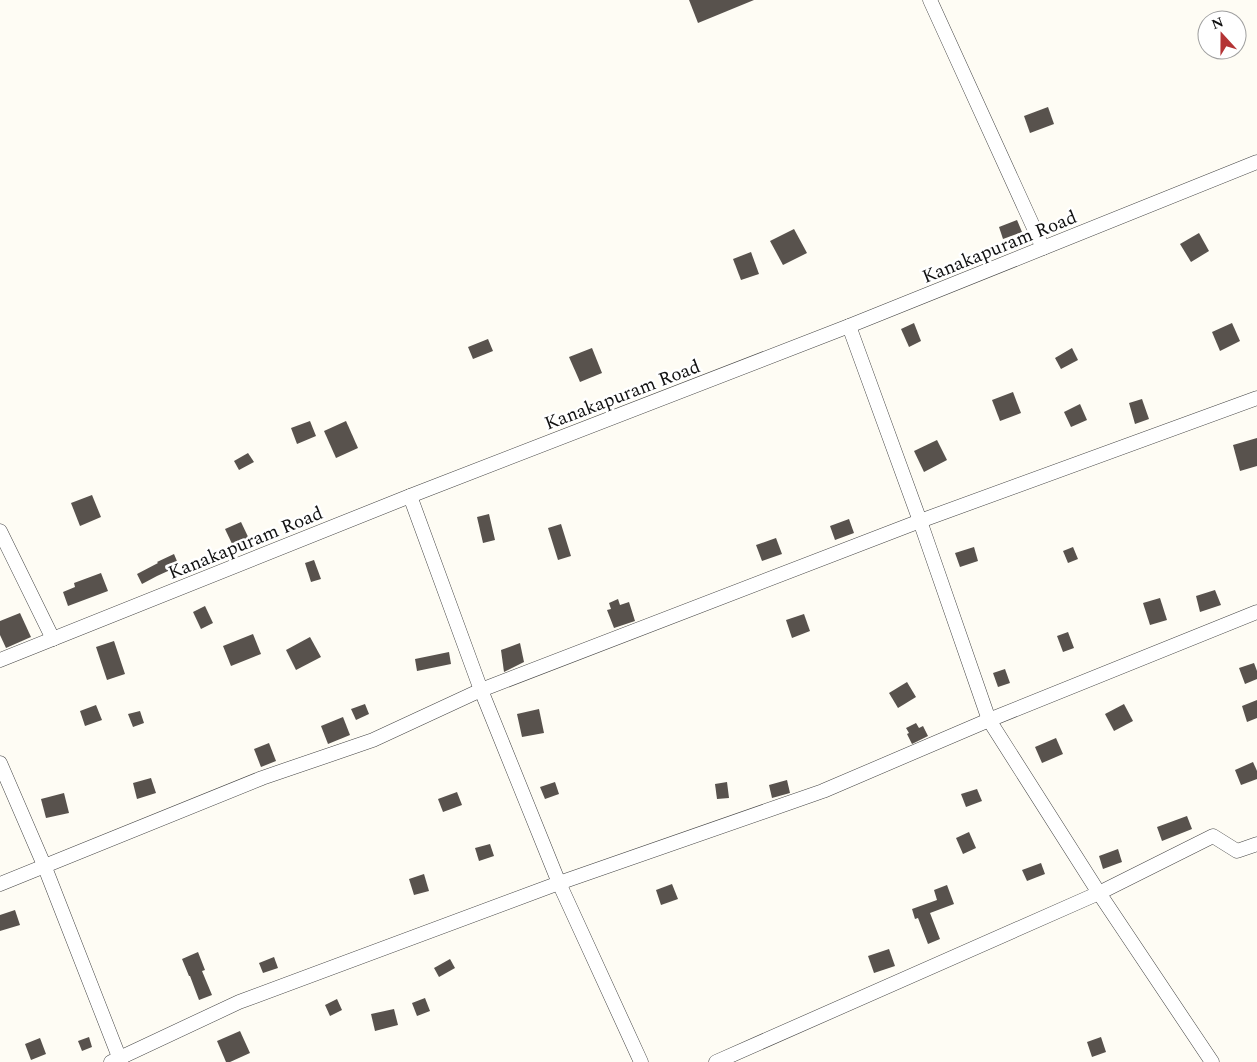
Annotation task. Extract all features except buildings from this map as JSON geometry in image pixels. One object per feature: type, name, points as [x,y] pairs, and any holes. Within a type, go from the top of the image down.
[{"type":"street","points":[[930,0],[1043,248]]},
{"type":"street","name":"Kanakapuram Road","points":[[0,660],[410,496],[849,326],[1257,162]]},
{"type":"street","points":[[849,326],[920,521],[989,720],[1099,893],[1212,1062]]},
{"type":"street","points":[[0,884],[262,778],[373,740],[481,690],[920,521],[1257,398]]},
{"type":"street","points":[[410,496],[481,690],[559,883],[641,1062]]},
{"type":"street","points":[[0,531],[53,639]]},
{"type":"street","points":[[0,763],[44,865],[117,1060],[239,1002],[559,883],[823,790],[989,720],[1257,612]]},
{"type":"street","points":[[716,1062],[1099,893],[1213,836],[1237,850],[1257,844]]}]
